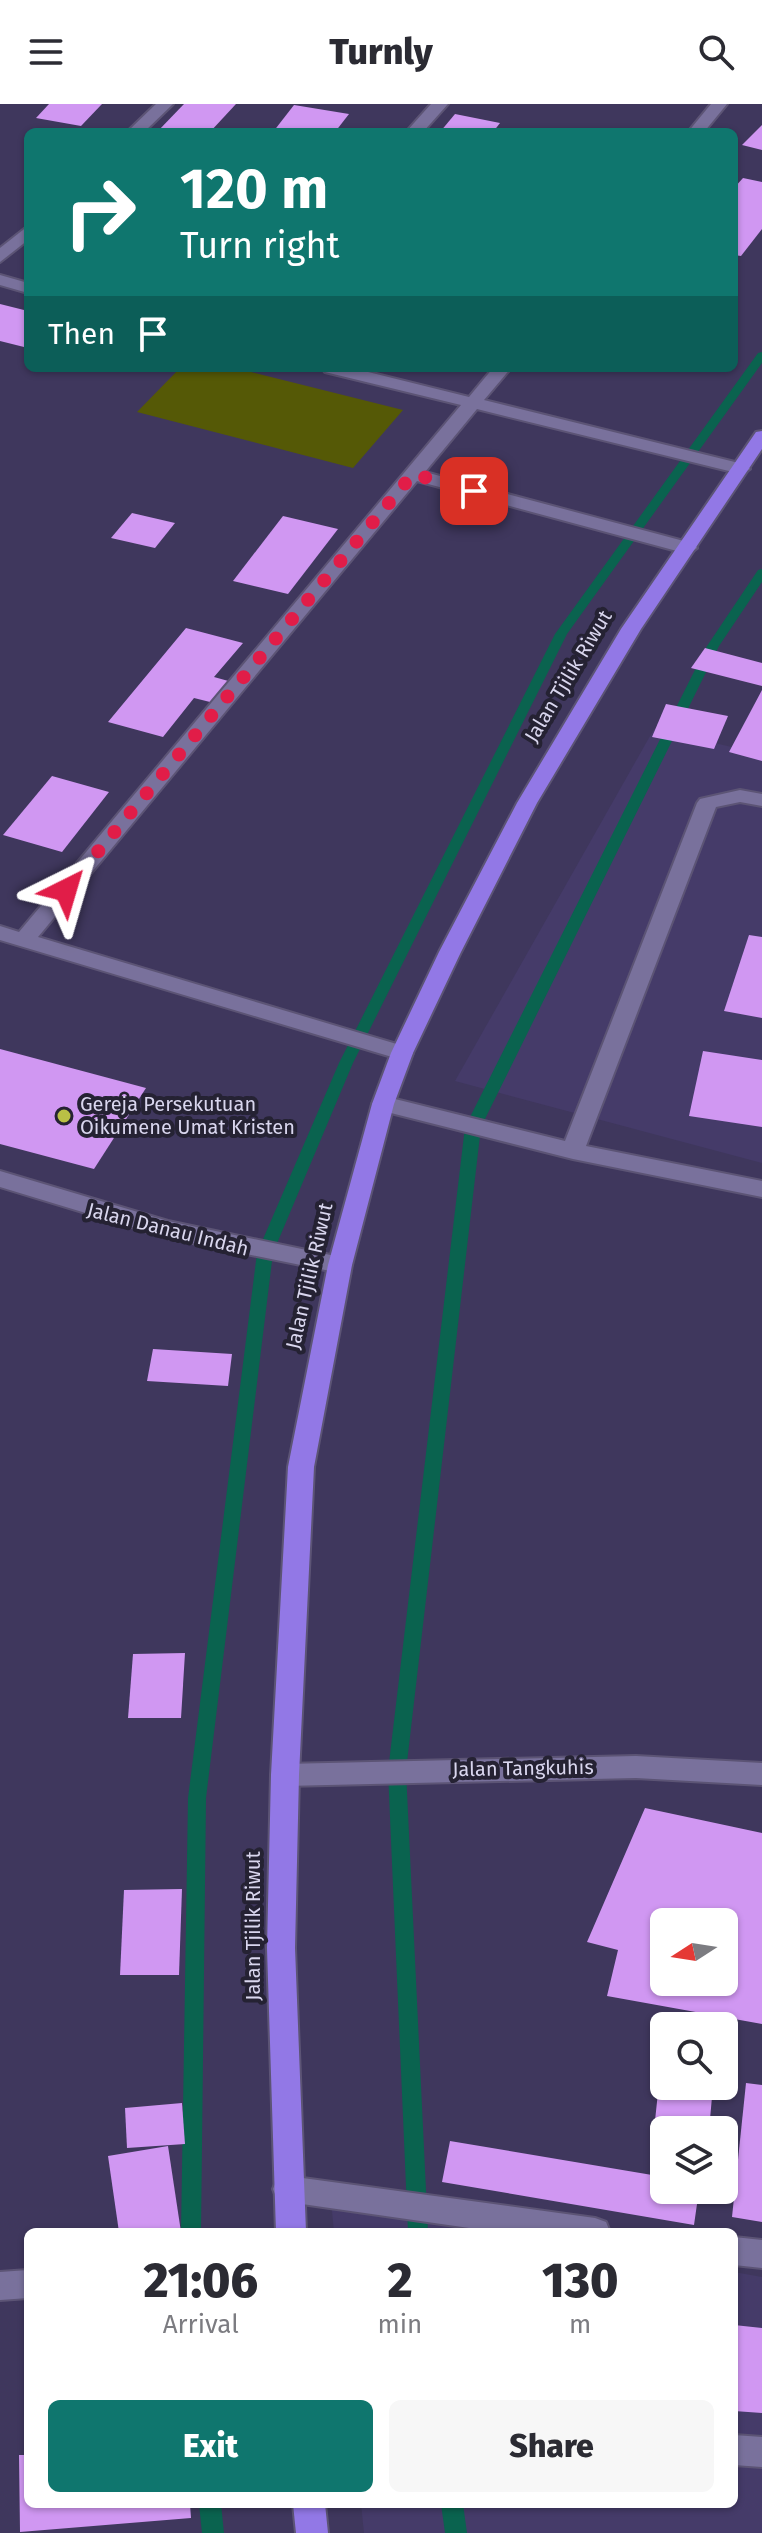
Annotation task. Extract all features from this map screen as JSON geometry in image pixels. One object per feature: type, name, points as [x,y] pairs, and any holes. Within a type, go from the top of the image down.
[{"type":"highway","name":"Jalan Tjilik Riwut","points":[[291,2228],[281,1948],[285,1775],[301,1467],[340,1265],[383,1104],[402,1053],[527,803],[631,629],[762,436]]},
{"type":"highway","points":[[309,2508],[312,2533]]},
{"type":"street","points":[[139,128],[165,104]]},
{"type":"street","points":[[418,128],[440,104]]},
{"type":"street","points":[[699,128],[719,104]]},
{"type":"street","points":[[0,257],[24,235]]},
{"type":"street","points":[[0,280],[24,287]]},
{"type":"street","points":[[347,372],[741,469]]},
{"type":"street","points":[[25,939],[499,372]]},
{"type":"street","points":[[413,474],[688,548]]},
{"type":"street","points":[[573,1151],[707,803],[740,796],[762,800]]},
{"type":"street","points":[[0,933],[402,1053]]},
{"type":"street","points":[[383,1104],[573,1151],[762,1189]]},
{"type":"street","name":"Jalan Danau Indah","points":[[0,1179],[90,1209],[265,1253],[340,1265]]},
{"type":"street","name":"Jalan Tangkuhis","points":[[285,1775],[621,1767],[762,1774]]},
{"type":"street","points":[[288,2189],[566,2228]]},
{"type":"street","points":[[738,2251],[762,2254]]},
{"type":"street","points":[[0,2286],[24,2284]]},
{"type":"street","points":[[738,2450],[762,2452]]},
{"type":"shaded area","points":[[176,372],[251,372],[403,410],[353,468],[137,412]]},
{"type":"shaded area","points":[[654,729],[762,754],[762,1163],[455,1081]]},
{"type":"shaded area","points":[[331,2201],[484,2228],[334,2228]]},
{"type":"shaded area","points":[[738,2273],[762,2277],[762,2533],[364,2533],[361,2508],[738,2508]]},
{"type":"building","points":[[49,104],[102,104],[81,126],[36,118]]},
{"type":"building","points":[[184,104],[236,104],[214,128],[161,128]]},
{"type":"building","points":[[294,105],[349,114],[338,128],[276,128]]},
{"type":"building","points":[[455,114],[500,123],[496,128],[443,128]]},
{"type":"building","points":[[762,125],[762,150],[742,145]]},
{"type":"building","points":[[743,178],[762,182],[762,229],[741,256],[738,256],[738,184]]},
{"type":"building","points":[[0,304],[24,310],[24,347],[0,341]]},
{"type":"building","points":[[132,513],[175,523],[155,548],[111,538]]},
{"type":"building","points":[[283,516],[338,529],[288,594],[233,581]]},
{"type":"building","points":[[186,628],[243,643],[214,677],[232,682],[214,703],[194,698],[163,737],[108,722]]},
{"type":"building","points":[[705,648],[762,663],[762,686],[691,668]]},
{"type":"building","points":[[762,690],[762,761],[729,752]]},
{"type":"building","points":[[666,704],[728,716],[714,749],[652,737]]},
{"type":"building","points":[[52,776],[109,792],[62,852],[3,835]]},
{"type":"building","points":[[749,935],[762,937],[762,1018],[724,1011]]},
{"type":"building","name":"Gereja Persekutuan Oikumene Umat Kristen","points":[[0,1049],[146,1088],[94,1169],[0,1144]]},
{"type":"building","points":[[703,1051],[762,1060],[762,1127],[689,1116]]},
{"type":"building","points":[[153,1349],[232,1354],[228,1386],[147,1381]]},
{"type":"building","points":[[185,1653],[181,1718],[128,1718],[133,1654]]},
{"type":"building","points":[[645,1808],[762,1833],[762,2024],[738,2020],[738,2012],[696,2012],[607,1996],[618,1950],[587,1942]]},
{"type":"building","points":[[182,1889],[179,1975],[120,1975],[124,1890]]},
{"type":"building","points":[[746,2083],[762,2085],[762,2222],[732,2217],[733,2204],[738,2204],[738,2160]]},
{"type":"building","points":[[657,2100],[712,2100],[710,2116],[655,2116]]},
{"type":"building","points":[[182,2103],[185,2144],[127,2148],[125,2108]]},
{"type":"building","points":[[450,2141],[650,2175],[650,2204],[697,2204],[694,2225],[442,2182]]},
{"type":"building","points":[[168,2146],[180,2228],[118,2228],[108,2156]]},
{"type":"building","points":[[738,2325],[762,2328],[762,2413],[738,2411]]},
{"type":"building","points":[[19,2455],[24,2455],[24,2508],[190,2508],[191,2518],[20,2532]]},
{"type":"waterway","points":[[191,2228],[197,1798],[265,1253],[346,1063],[561,634],[762,355]]},
{"type":"waterway","points":[[418,2228],[397,1771],[473,1127],[713,646],[762,573]]},
{"type":"waterway","points":[[210,2508],[213,2533]]},
{"type":"waterway","points":[[453,2508],[456,2533]]},
{"type":"place","name":"Gereja Persekutuan Oikumene Umat Kristen","points":[[64,1116]]},
{"type":"route","points":[[66,890],[413,474],[474,491]]}]
